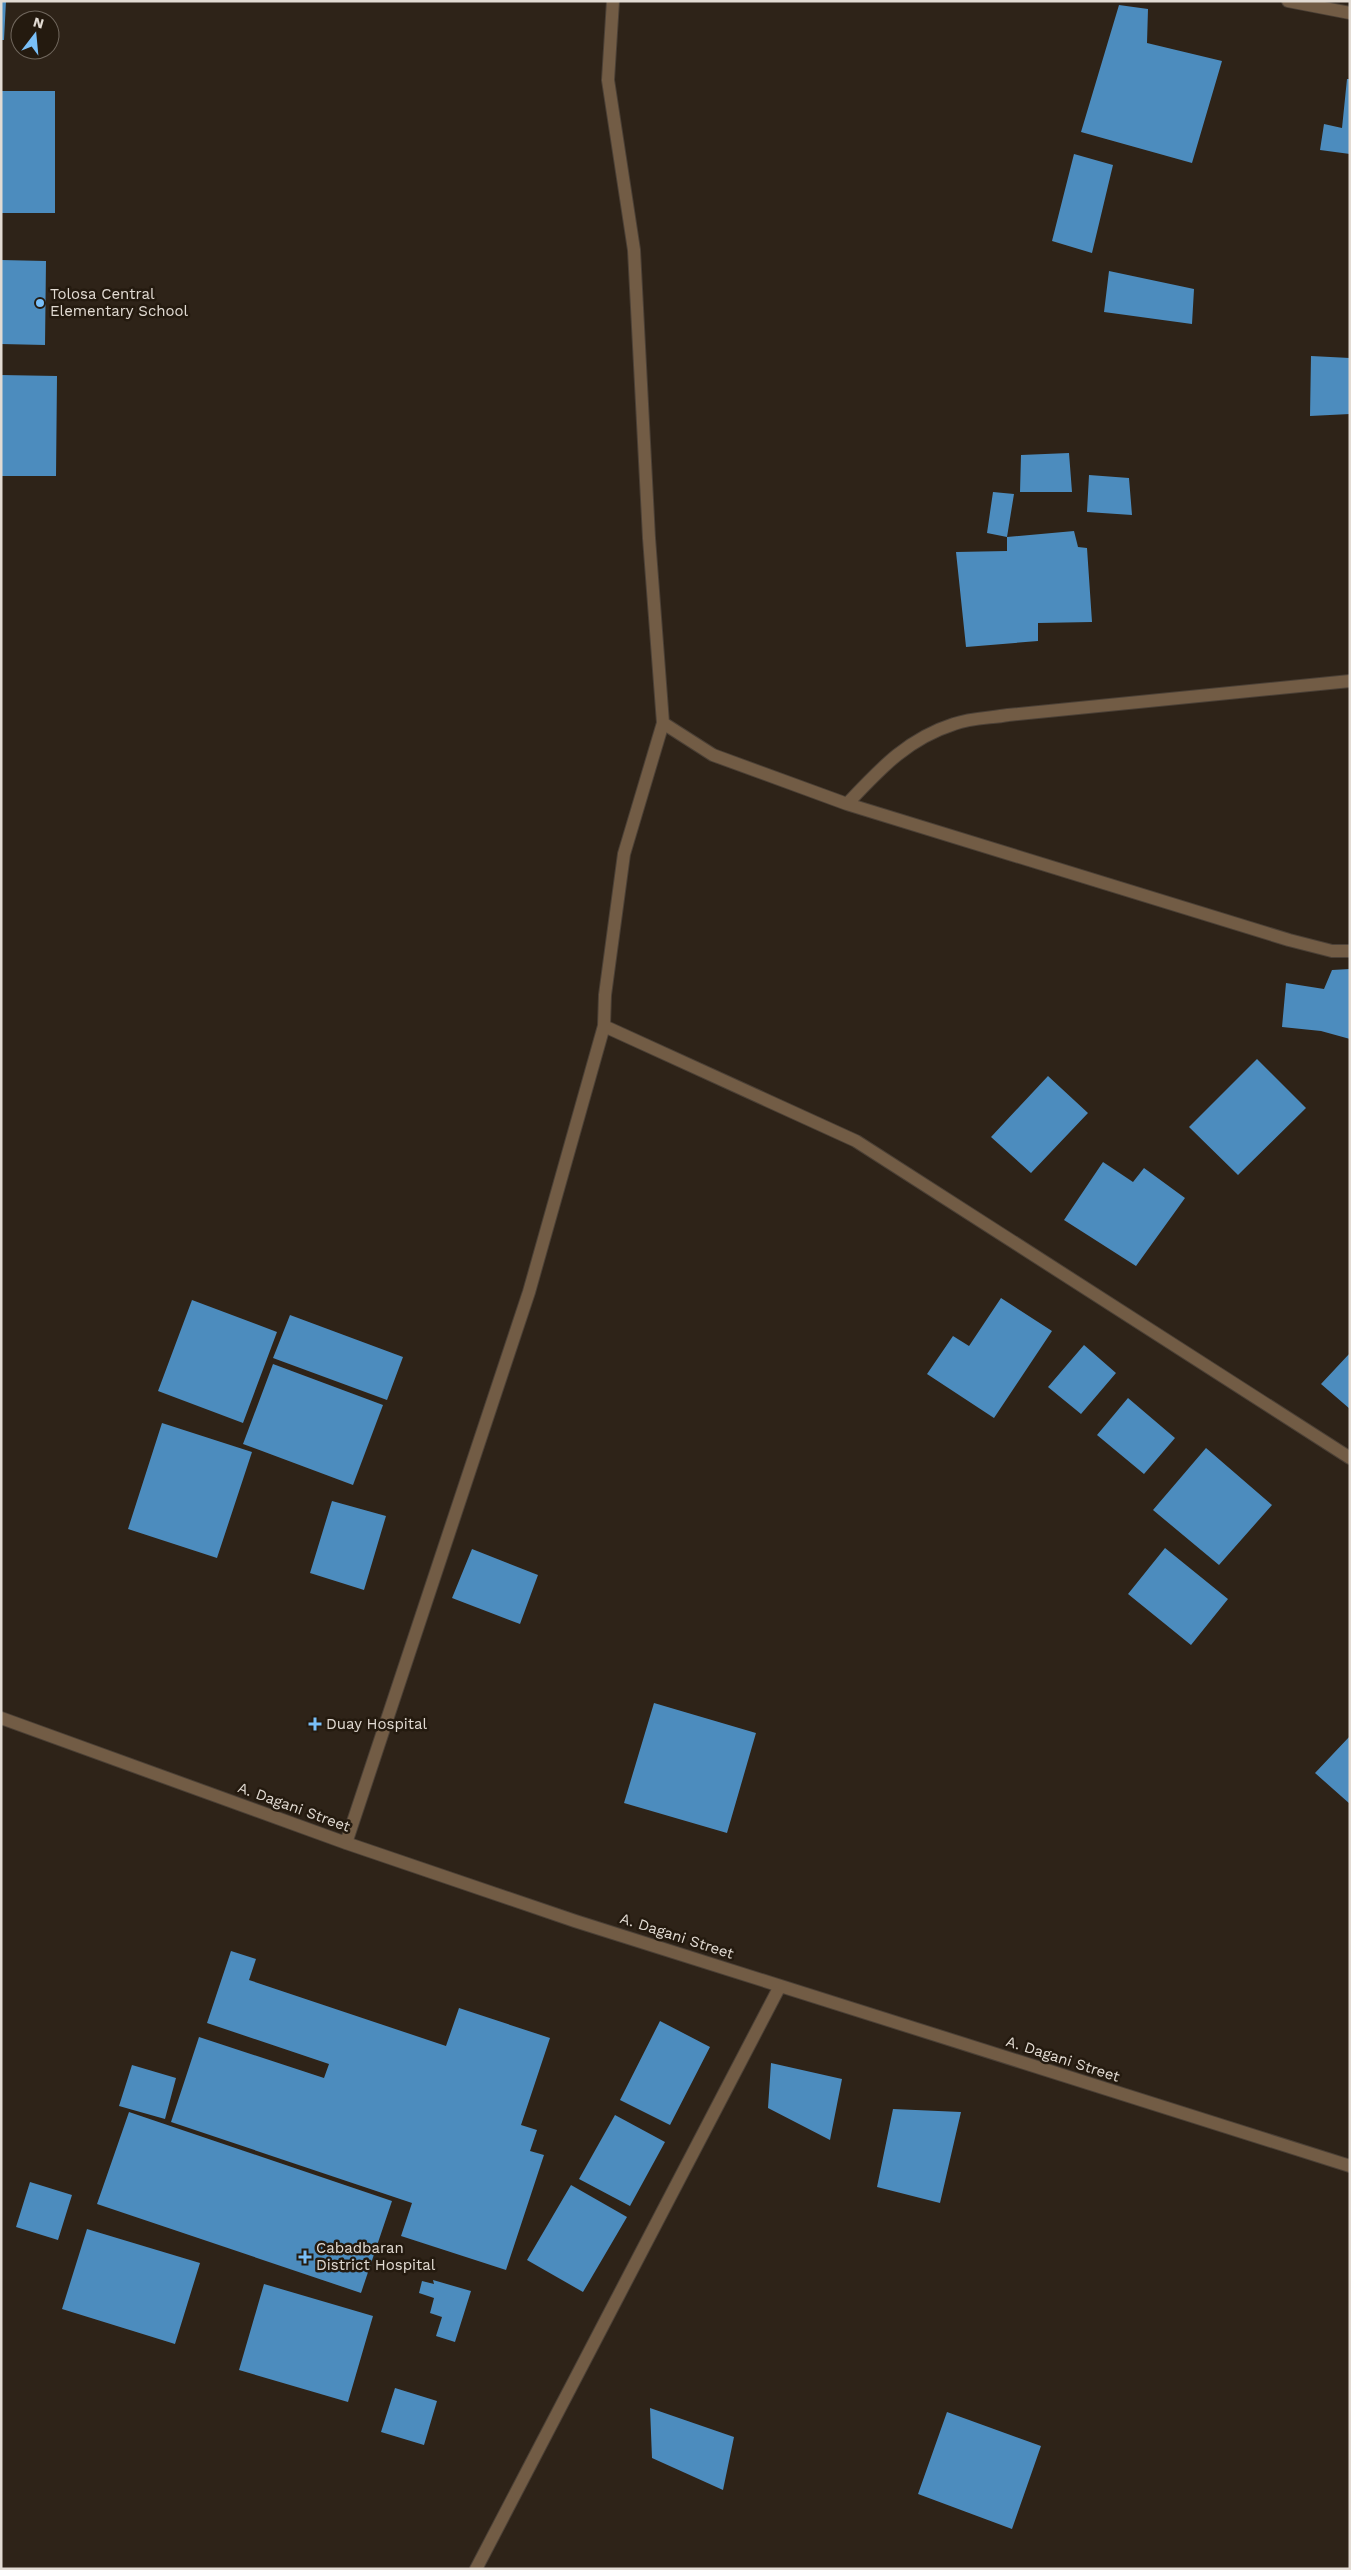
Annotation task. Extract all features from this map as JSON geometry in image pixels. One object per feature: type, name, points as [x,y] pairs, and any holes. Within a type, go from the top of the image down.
[{"type":"street","points":[[346,1843],[528,1292],[604,1026],[605,995],[624,854],[663,723],[649,538],[634,250],[608,80],[613,1]]},
{"type":"street","points":[[1288,1],[1350,13]]},
{"type":"street","points":[[847,804],[886,762],[917,740],[955,723],[1008,715],[1350,682]]},
{"type":"street","points":[[663,723],[713,755],[847,804],[1289,940],[1332,951],[1350,951]]},
{"type":"street","points":[[604,1026],[856,1142],[1350,1458]]},
{"type":"street","name":"A. Dagani Street","points":[[1,1718],[346,1843],[575,1921],[1350,2166]]},
{"type":"street","points":[[476,2569],[526,2468],[780,1986]]},
{"type":"building","points":[[1,1],[6,1],[4,40],[1,40]]},
{"type":"building","points":[[1119,5],[1148,9],[1147,43],[1222,61],[1192,163],[1081,132]]},
{"type":"building","points":[[1347,79],[1350,79],[1350,154],[1320,150],[1324,124],[1342,128]]},
{"type":"building","points":[[1,91],[55,91],[55,213],[1,213]]},
{"type":"building","points":[[1074,154],[1113,165],[1092,253],[1052,241]]},
{"type":"building","points":[[1,260],[46,261],[45,345],[1,344]]},
{"type":"building","points":[[1109,271],[1194,289],[1192,324],[1104,312]]},
{"type":"building","points":[[1311,356],[1350,358],[1350,414],[1310,416]]},
{"type":"building","points":[[1,375],[57,376],[56,476],[1,476]]},
{"type":"building","points":[[1069,453],[1072,492],[1020,492],[1021,455]]},
{"type":"building","points":[[1089,475],[1129,478],[1132,515],[1087,512]]},
{"type":"building","points":[[993,492],[1014,494],[1007,537],[987,533]]},
{"type":"building","points":[[1074,531],[1078,547],[1087,548],[1092,622],[1038,623],[1038,641],[966,647],[956,552],[1007,551],[1007,537]]},
{"type":"building","points":[[1350,969],[1350,1039],[1321,1031],[1282,1027],[1286,983],[1324,989],[1332,970]]},
{"type":"building","points":[[1257,1059],[1306,1108],[1238,1175],[1189,1127]]},
{"type":"building","points":[[1048,1076],[1088,1113],[1031,1173],[991,1137]]},
{"type":"building","points":[[1103,1162],[1133,1182],[1144,1168],[1185,1198],[1136,1266],[1064,1220]]},
{"type":"building","points":[[1001,1298],[1052,1331],[994,1418],[927,1374],[953,1336],[969,1346]]},
{"type":"building","points":[[192,1300],[277,1332],[243,1423],[158,1391]]},
{"type":"building","points":[[290,1315],[403,1357],[387,1400],[273,1358]]},
{"type":"building","points":[[1084,1345],[1116,1373],[1081,1414],[1048,1387]]},
{"type":"building","points":[[1350,1353],[1350,1409],[1321,1384]]},
{"type":"building","points":[[273,1364],[383,1405],[353,1485],[243,1444]]},
{"type":"building","points":[[1128,1398],[1175,1438],[1144,1474],[1097,1435]]},
{"type":"building","points":[[162,1423],[252,1452],[217,1558],[128,1529]]},
{"type":"building","points":[[1206,1448],[1272,1505],[1219,1565],[1153,1510]]},
{"type":"building","points":[[332,1501],[386,1516],[364,1590],[310,1573]]},
{"type":"building","points":[[1165,1548],[1228,1599],[1191,1645],[1128,1594]]},
{"type":"building","points":[[472,1549],[538,1575],[520,1624],[452,1598]]},
{"type":"building","points":[[654,1703],[756,1733],[727,1833],[624,1803]]},
{"type":"building","points":[[1350,1736],[1350,1804],[1315,1773]]},
{"type":"building","points":[[231,1951],[256,1959],[249,1980],[446,2046],[459,2008],[550,2038],[521,2125],[537,2130],[530,2151],[544,2155],[506,2270],[401,2236],[412,2203],[171,2122],[199,2037],[324,2078],[329,2064],[207,2023]]},
{"type":"building","points":[[660,2021],[710,2047],[670,2125],[620,2100]]},
{"type":"building","points":[[771,2063],[842,2079],[830,2140],[768,2108]]},
{"type":"building","points":[[132,2065],[176,2078],[165,2119],[119,2106]]},
{"type":"building","points":[[893,2109],[961,2112],[940,2203],[877,2187]]},
{"type":"building","points":[[129,2112],[392,2201],[361,2293],[97,2204]]},
{"type":"building","points":[[615,2115],[665,2142],[630,2206],[579,2179]]},
{"type":"building","points":[[30,2182],[72,2195],[58,2240],[16,2227]]},
{"type":"building","points":[[571,2185],[627,2217],[583,2292],[527,2260]]},
{"type":"building","points":[[87,2229],[200,2263],[175,2344],[62,2309]]},
{"type":"building","points":[[433,2280],[471,2291],[455,2342],[436,2336],[442,2317],[430,2313],[434,2298],[419,2293],[422,2281],[434,2284]]},
{"type":"building","points":[[264,2284],[373,2316],[348,2402],[239,2370]]},
{"type":"building","points":[[395,2388],[437,2401],[424,2445],[381,2432]]},
{"type":"building","points":[[650,2408],[734,2437],[723,2490],[652,2458]]},
{"type":"building","points":[[947,2412],[1041,2446],[1012,2529],[918,2494]]},
{"type":"place","name":"Tolosa Central Elementary School","points":[[40,303]]},
{"type":"place","name":"Duay Hospital","points":[[315,1724]]},
{"type":"place","name":"Cabadbaran District Hospital","points":[[305,2257]]}]
